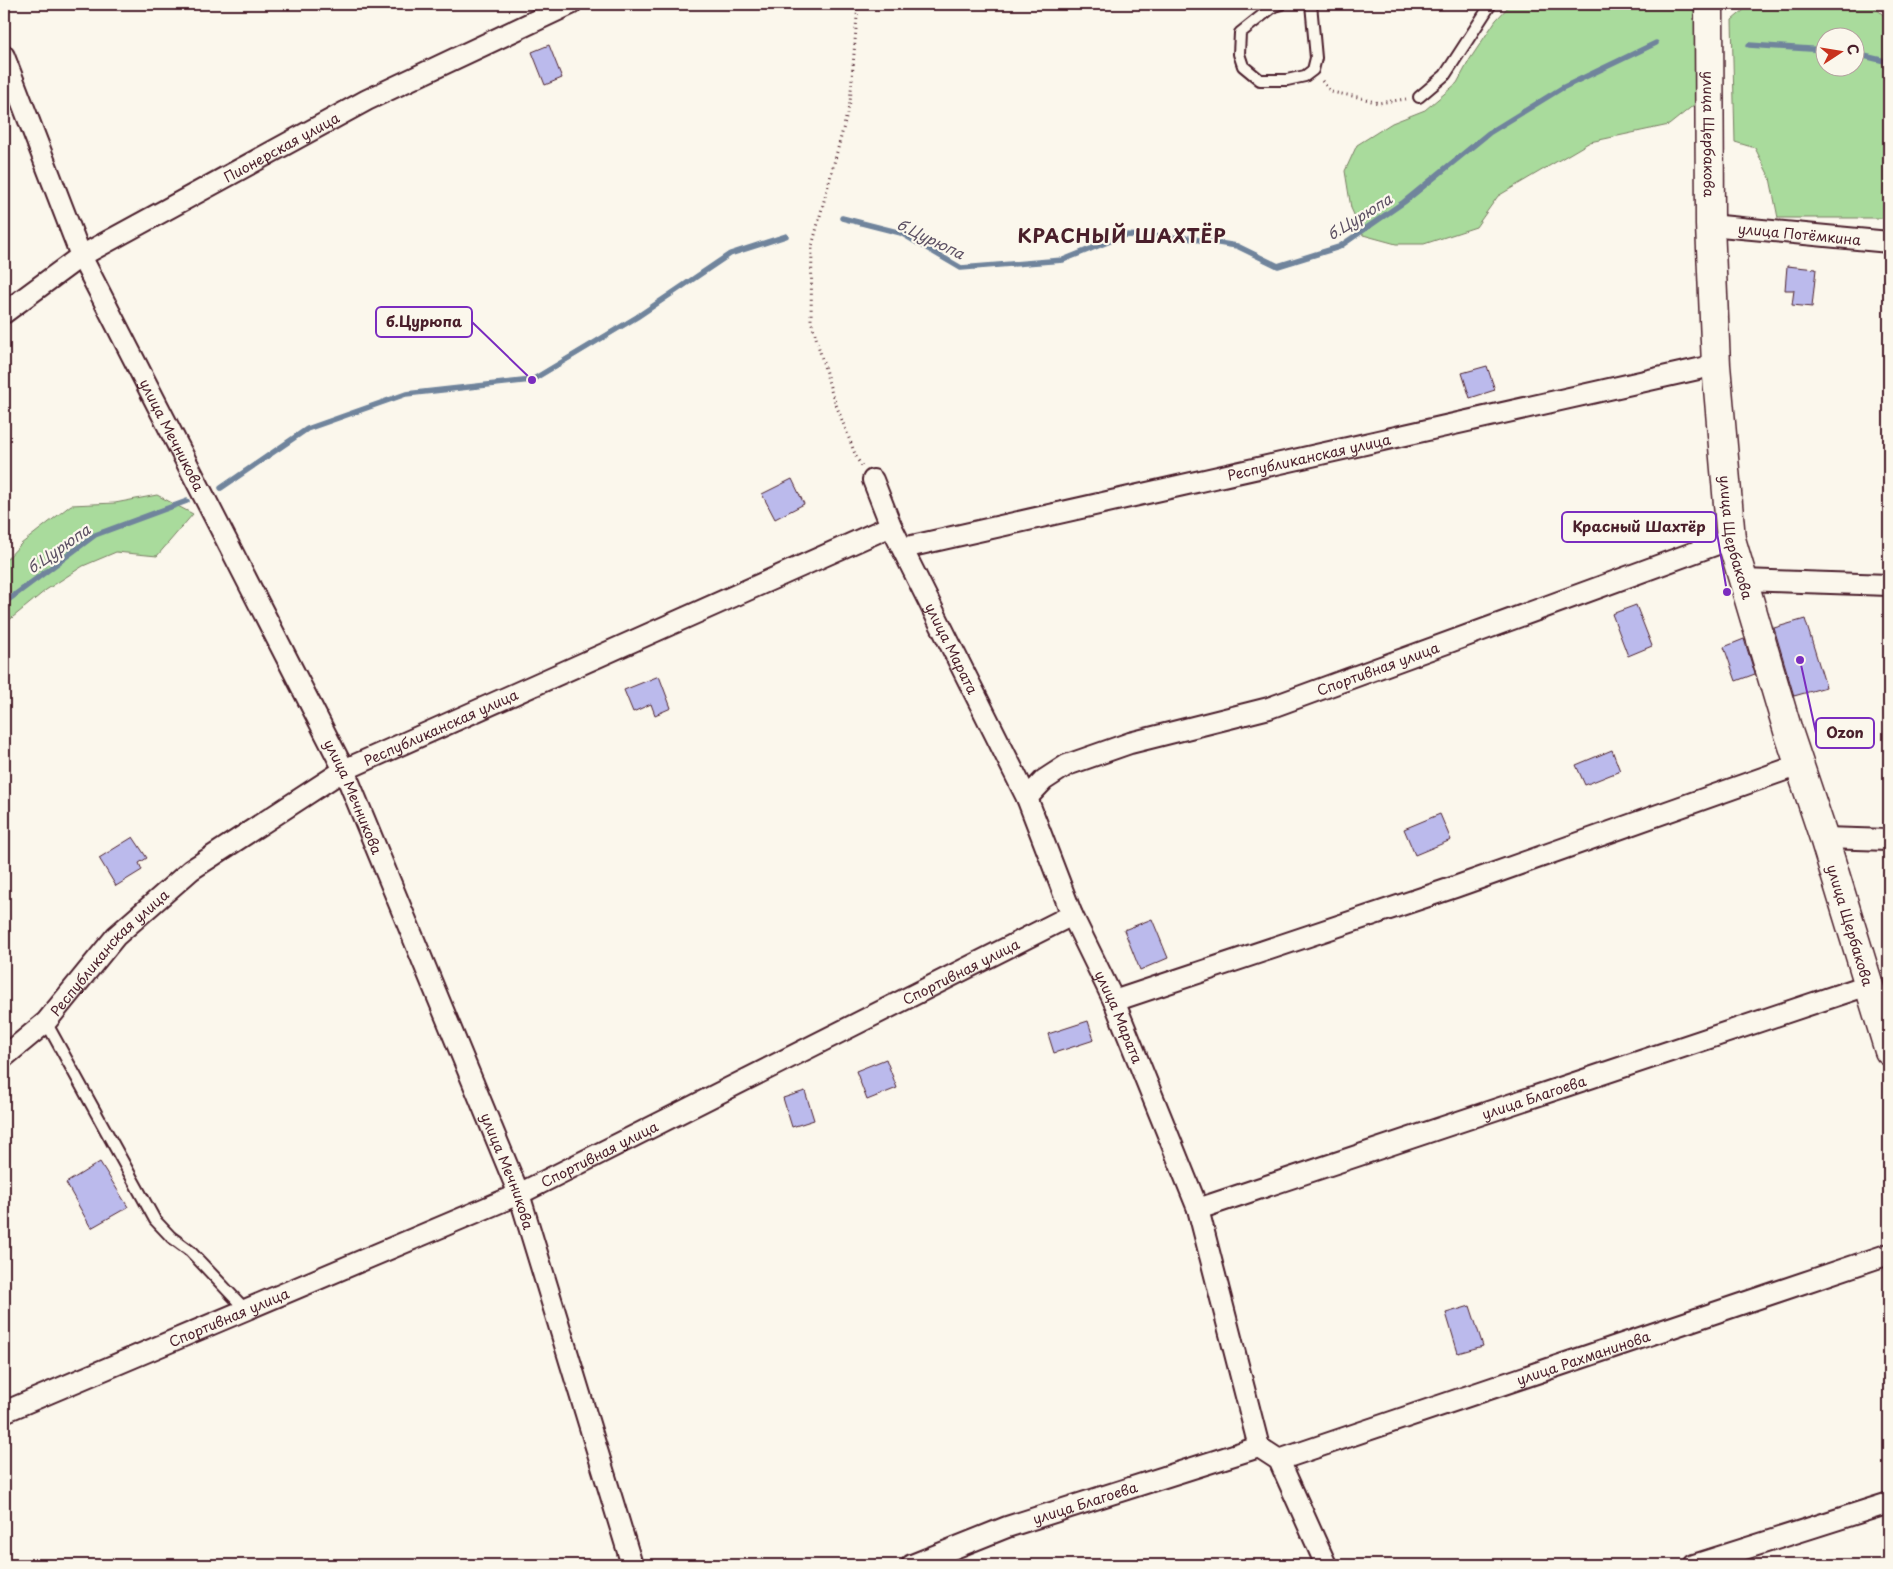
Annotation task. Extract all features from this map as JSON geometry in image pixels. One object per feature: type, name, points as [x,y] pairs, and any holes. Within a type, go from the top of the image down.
[{"type":"street","name":"Пионерская улица","points":[[4,313],[81,256],[366,100],[571,4]]},
{"type":"street","name":"улица Щербакова","points":[[1709,4],[1710,225],[1716,365],[1731,539],[1799,765],[1824,838],[1889,1051]]},
{"type":"street","name":"улица Мечникова","points":[[4,56],[81,256],[344,770],[520,1194],[632,1565]]},
{"type":"street","name":"улица Потёмкина","points":[[1710,225],[1889,242]]},
{"type":"street","name":"Республиканская улица","points":[[903,548],[1716,365]]},
{"type":"street","name":"улица Марата","points":[[873,480],[891,526],[1027,798],[1072,915],[1114,1001],[1198,1209],[1259,1447]]},
{"type":"street","name":"Республиканская улица","points":[[4,1057],[46,1022],[116,936],[191,870],[344,770],[891,526]]},
{"type":"street","name":"Спортивная улица","points":[[1027,798],[1044,780],[1067,765],[1130,743],[1269,708],[1731,539]]},
{"type":"street","points":[[1743,580],[1889,585]]},
{"type":"street","points":[[1114,1001],[1455,887],[1799,765]]},
{"type":"street","points":[[1824,838],[1889,840]]},
{"type":"street","name":"Спортивная улица","points":[[4,1412],[520,1194],[1072,915]]},
{"type":"street","name":"улица Благоева","points":[[1198,1209],[1868,985]]},
{"type":"street","name":"улица Рахманинова","points":[[1279,1460],[1889,1254]]},
{"type":"street","points":[[1259,1447],[1279,1460],[1326,1565]]},
{"type":"street","name":"улица Благоева","points":[[912,1565],[1007,1527],[1259,1447]]},
{"type":"street","points":[[1694,1565],[1889,1503]]},
{"type":"lane","points":[[1281,4],[1268,10],[1240,33],[1239,54],[1242,66],[1260,80],[1274,81],[1305,76],[1313,70],[1316,58],[1311,4]]},
{"type":"lane","points":[[1420,97],[1445,75],[1491,4]]},
{"type":"lane","points":[[46,1022],[155,1220],[171,1237],[190,1251],[245,1309]]},
{"type":"path","points":[[858,4],[850,103],[812,246],[811,320],[835,402],[857,459],[873,480]]},
{"type":"path","points":[[1313,70],[1331,92],[1378,103],[1420,97]]},
{"type":"green space","points":[[1511,4],[1709,4],[1710,92],[1669,125],[1590,142],[1498,196],[1476,227],[1424,244],[1396,244],[1363,235],[1351,208],[1345,171],[1357,145],[1392,123],[1425,110],[1457,83],[1470,59],[1496,20]]},
{"type":"green space","points":[[1751,4],[1866,4],[1873,6],[1889,20],[1889,218],[1778,218],[1770,178],[1755,148],[1735,142],[1732,20]]},
{"type":"green space","points":[[157,495],[193,514],[157,556],[116,552],[83,566],[46,590],[7,622],[4,632],[4,562],[21,544],[71,505],[115,503]]},
{"type":"building","points":[[549,45],[562,78],[545,85],[532,52]]},
{"type":"building","points":[[1787,266],[1816,269],[1812,307],[1792,305],[1794,290],[1785,290]]},
{"type":"building","points":[[1487,366],[1495,390],[1470,398],[1462,373]]},
{"type":"building","points":[[792,479],[804,504],[775,519],[762,494]]},
{"type":"building","points":[[1636,605],[1652,646],[1628,656],[1612,614]]},
{"type":"building","points":[[1805,619],[1826,687],[1794,696],[1774,628]]},
{"type":"building","points":[[1744,639],[1755,674],[1736,681],[1724,647]]},
{"type":"building","points":[[659,676],[671,708],[655,715],[651,704],[633,712],[624,690]]},
{"type":"building","points":[[1612,750],[1620,771],[1585,785],[1576,765]]},
{"type":"building","points":[[1440,814],[1451,840],[1415,855],[1404,829]]},
{"type":"building","points":[[133,837],[147,858],[139,863],[142,870],[116,886],[99,858]]},
{"type":"building","points":[[1152,919],[1168,958],[1140,970],[1124,930]]},
{"type":"building","points":[[1088,1021],[1094,1040],[1054,1053],[1048,1034]]},
{"type":"building","points":[[886,1059],[897,1088],[867,1100],[856,1071]]},
{"type":"building","points":[[805,1091],[814,1120],[792,1127],[783,1098]]},
{"type":"building","points":[[100,1162],[128,1207],[91,1228],[66,1183]]},
{"type":"building","points":[[1470,1306],[1483,1346],[1458,1353],[1446,1313]]},
{"type":"waterway","name":"б.Цурюпа","points":[[842,218],[901,233],[961,268],[1063,260],[1125,235],[1188,238],[1237,246],[1278,266],[1339,247],[1404,202],[1489,133],[1562,88],[1656,43]]},
{"type":"waterway","name":"б.Цурюпа","points":[[1749,45],[1816,49]]},
{"type":"waterway","name":"б.Цурюпа","points":[[1866,56],[1889,62]]},
{"type":"waterway","name":"б.Цурюпа","points":[[221,488],[307,429],[406,394],[532,380],[637,317],[730,254],[786,236]]},
{"type":"waterway","name":"б.Цурюпа","points":[[4,603],[95,535],[187,501]]},
{"type":"place","name":"б.Цурюпа","points":[[532,380]]},
{"type":"place","name":"Красный Шахтёр","points":[[1727,592]]},
{"type":"place","name":"Ozon","points":[[1800,660]]},
{"type":"district","name":"КРАСНЫЙ ШАХТЁР","points":[[1122,235]]}]
